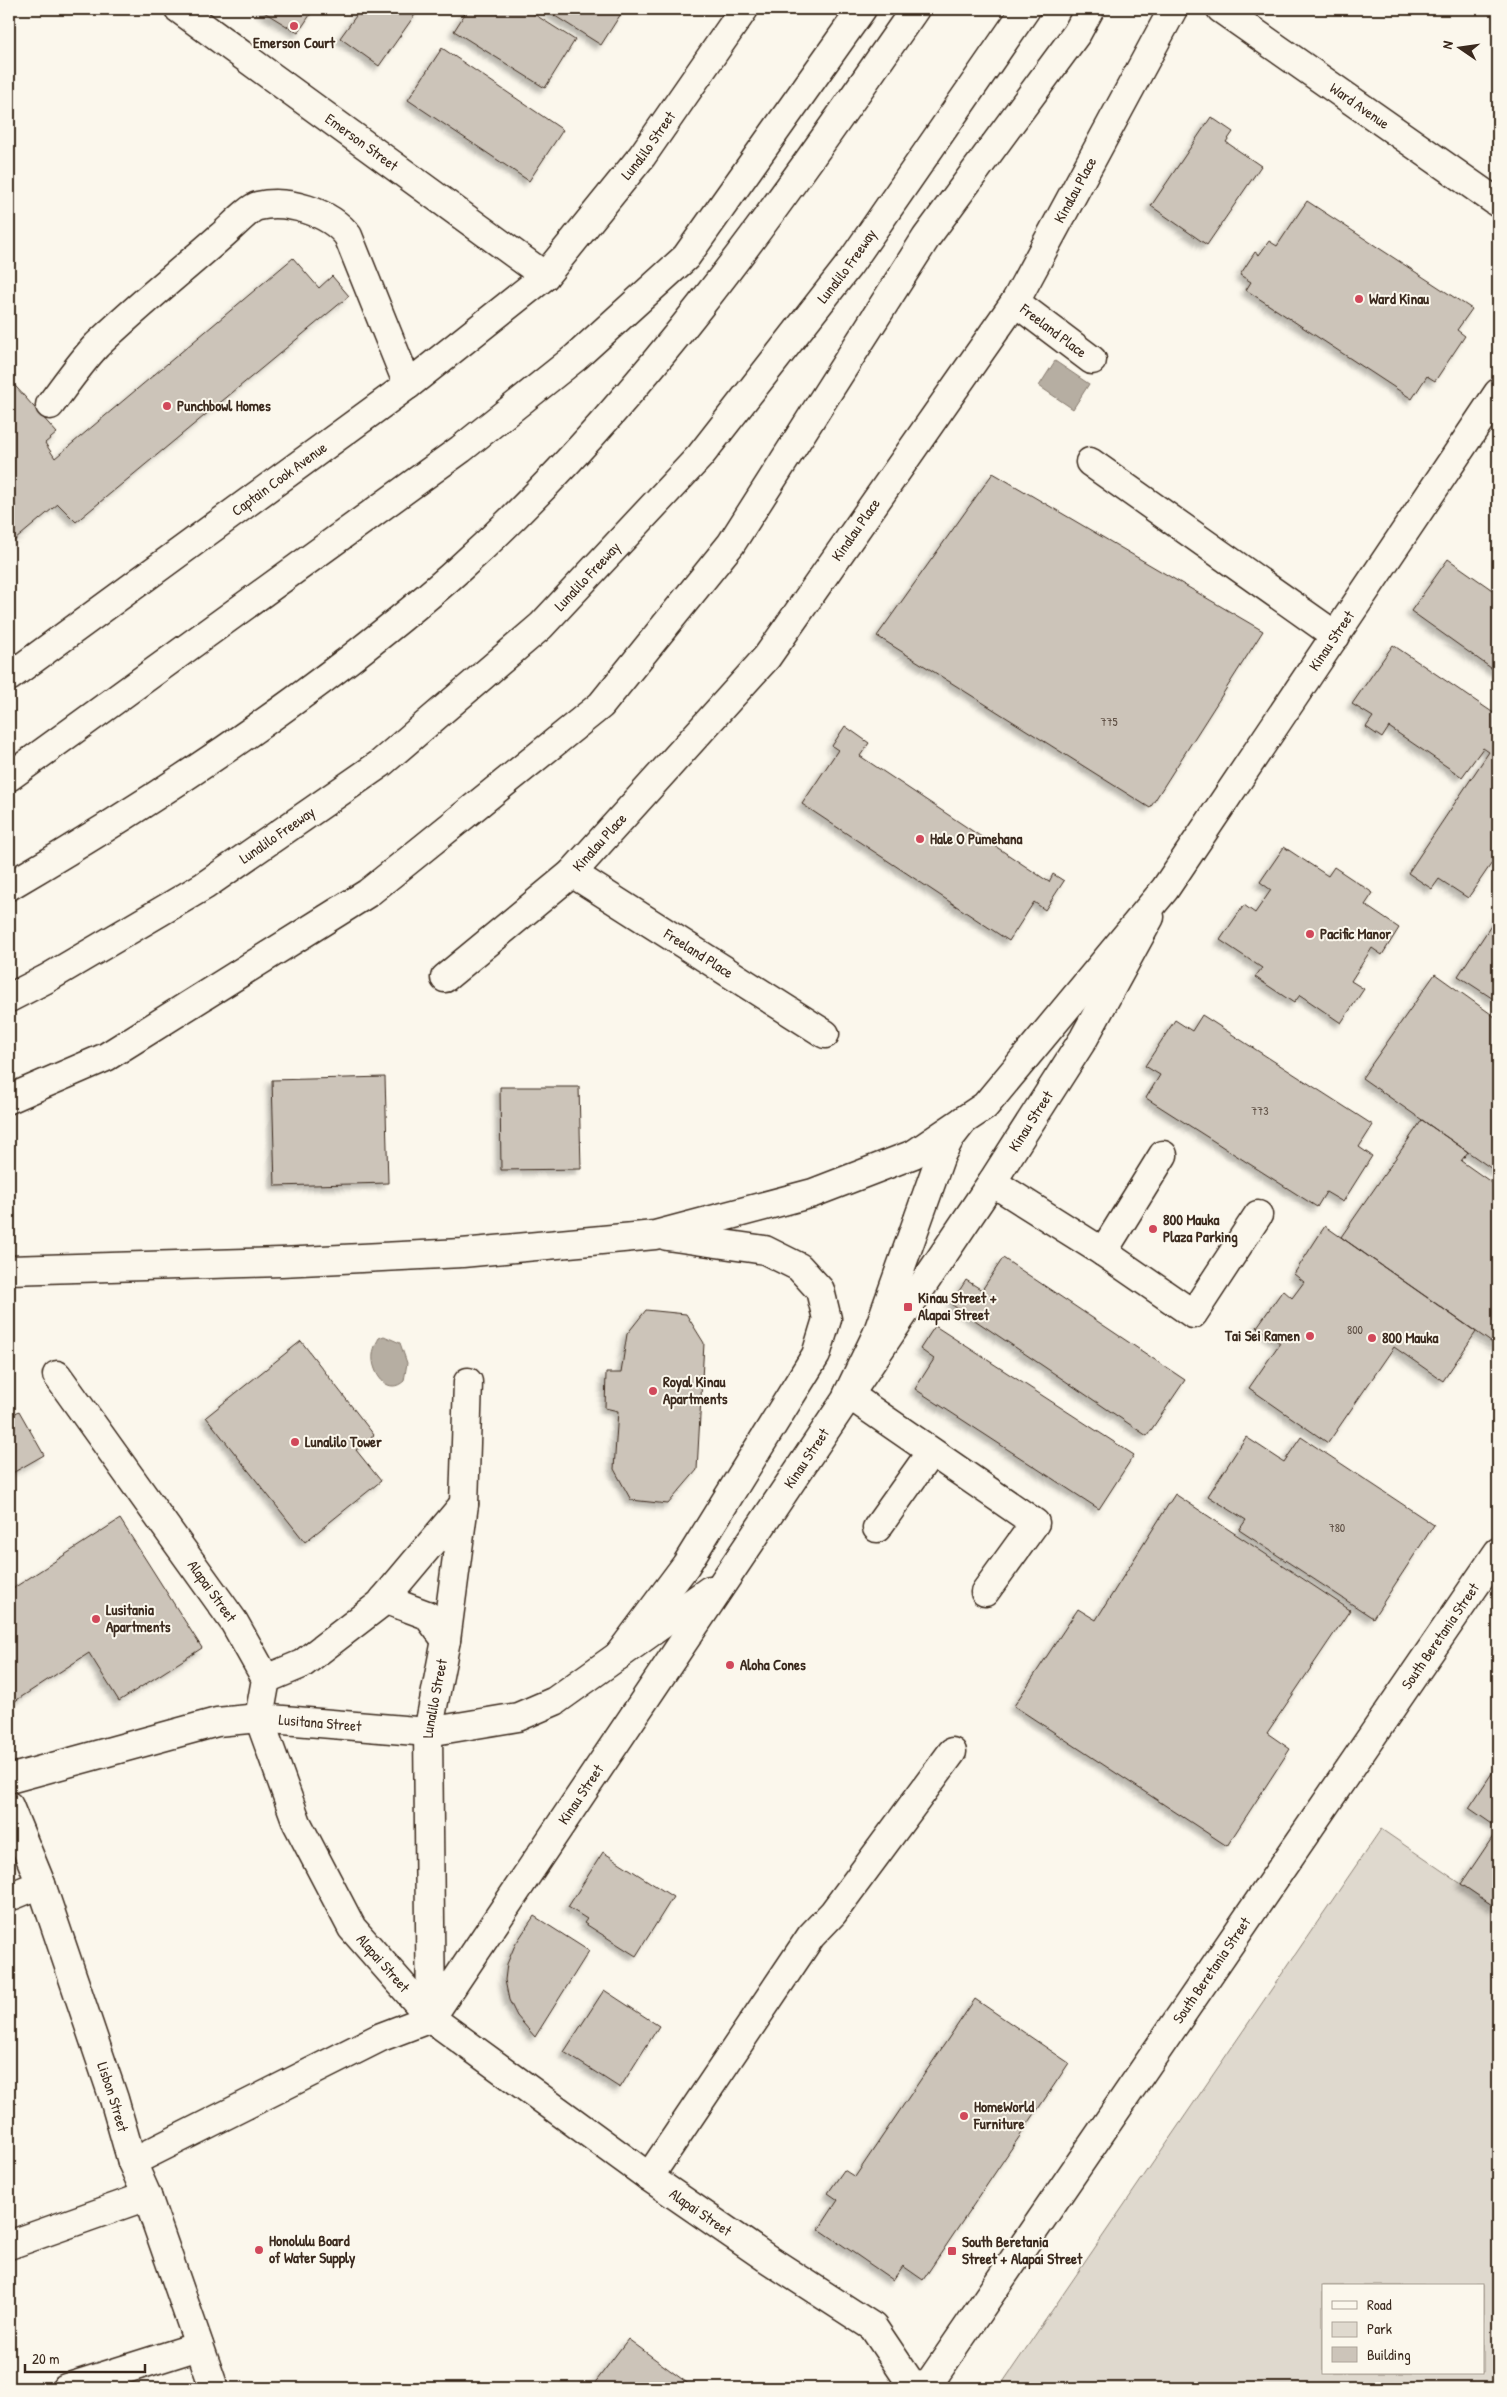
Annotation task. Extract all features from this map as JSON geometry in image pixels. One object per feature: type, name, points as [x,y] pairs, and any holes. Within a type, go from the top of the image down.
[{"type":"main road","name":"Emerson Street","points":[[178,9],[545,276]]},
{"type":"main road","name":"Lunalilo Street","points":[[545,276],[642,156],[744,9]]},
{"type":"main road","points":[[9,777],[461,449],[590,344],[686,257],[862,9]]},
{"type":"main road","points":[[9,886],[65,854],[191,773],[293,703],[459,570],[580,449],[676,336],[800,173],[916,9]]},
{"type":"main road","name":"Lunalilo Freeway","points":[[9,998],[46,979],[204,886],[372,770],[541,626],[700,456],[849,265],[1026,9]]},
{"type":"main road","points":[[9,1099],[106,1057],[368,893],[601,706],[730,544],[926,238],[1077,33],[1090,9]]},
{"type":"main road","name":"Kinalau Place","points":[[445,978],[572,873],[767,656],[1015,302],[1172,9]]},
{"type":"main road","name":"Ward Avenue","points":[[1221,9],[1498,203]]},
{"type":"main road","points":[[50,405],[96,347],[172,278],[256,206],[283,204],[304,209],[331,220],[340,226],[348,236],[408,385]]},
{"type":"main road","name":"Captain Cook Avenue","points":[[9,677],[408,385],[545,276]]},
{"type":"main road","name":"Freeland Place","points":[[1015,302],[1092,360]]},
{"type":"main road","name":"Kinau Street","points":[[431,2018],[723,1580],[992,1182],[1084,1038],[1165,890],[1498,393]]},
{"type":"main road","points":[[1090,462],[1336,636]]},
{"type":"main road","name":"Freeland Place","points":[[572,873],[825,1034]]},
{"type":"main road","name":"Kinau Street","points":[[656,1235],[813,1193],[914,1154],[985,1106],[1165,890]]},
{"type":"main road","points":[[964,1120],[950,1138],[941,1155],[877,1334],[848,1394],[1035,1524],[985,1592]]},
{"type":"main road","points":[[1103,1252],[1163,1155]]},
{"type":"main road","points":[[992,1182],[1103,1252],[1193,1314],[1258,1215]]},
{"type":"main road","points":[[9,1270],[271,1262],[462,1253],[656,1235],[765,1250],[798,1267],[820,1290],[827,1318],[816,1355],[686,1565],[618,1656]]},
{"type":"main road","name":"Alapai Street","points":[[58,1375],[234,1622],[266,1679]]},
{"type":"main road","name":"Lunalilo Street","points":[[431,2018],[428,1732],[446,1640],[464,1504],[468,1382]]},
{"type":"main road","points":[[877,1528],[932,1452]]},
{"type":"main road","points":[[259,1718],[266,1679],[302,1664],[380,1604],[464,1504]]},
{"type":"main road","name":"South Beretania Street","points":[[926,2388],[1498,1552]]},
{"type":"main road","name":"Lusitana Street","points":[[9,1779],[217,1722],[259,1718],[428,1732],[518,1717],[555,1701],[723,1580]]},
{"type":"main road","points":[[384,1599],[427,1615],[446,1640]]},
{"type":"main road","name":"Alapai Street","points":[[259,1718],[297,1822],[352,1928],[431,2018],[649,2177],[768,2259],[873,2327],[914,2388]]},
{"type":"main road","points":[[649,2177],[811,1936],[833,1913],[952,1752]]},
{"type":"main road","name":"Lisbon Street","points":[[9,1806],[40,1884],[114,2099],[132,2162],[147,2196],[214,2388]]},
{"type":"main road","points":[[9,1897],[40,1884]]},
{"type":"main road","points":[[132,2162],[381,2036],[431,2018]]},
{"type":"main road","points":[[9,2245],[147,2196]]},
{"type":"main road","points":[[66,2388],[199,2346]]},
{"type":"green space","points":[[1381,1829],[1498,1909],[1498,2388],[999,2388]]},
{"type":"shaded area","points":[[1055,361],[1089,384],[1073,409],[1039,386]]},
{"type":"shaded area","points":[[384,1336],[400,1343],[407,1363],[404,1381],[398,1385],[388,1385],[384,1382],[374,1367],[374,1349],[379,1338]]},
{"type":"building","name":"Emerson Court","points":[[259,9],[314,9],[298,33]]},
{"type":"building","points":[[361,9],[419,9],[379,66],[340,38]]},
{"type":"building","points":[[468,9],[526,9],[575,40],[545,88],[454,31]]},
{"type":"building","points":[[544,9],[624,9],[601,45]]},
{"type":"building","points":[[442,48],[563,130],[529,181],[408,100]]},
{"type":"building","points":[[1211,117],[1233,132],[1226,142],[1261,166],[1207,245],[1151,206]]},
{"type":"building","name":"Ward Kinau","points":[[1307,201],[1472,309],[1457,330],[1465,336],[1435,381],[1427,376],[1412,399],[1246,290],[1251,282],[1240,275],[1255,252],[1259,255],[1269,241],[1277,246]]},
{"type":"building","name":"Punchbowl Homes","points":[[293,258],[319,288],[332,276],[349,296],[76,522],[58,504],[9,545],[9,379],[57,433],[45,443],[55,458]]},
{"type":"building","points":[[993,473],[1263,631],[1150,808],[877,636]]},
{"type":"building","points":[[1448,559],[1498,594],[1498,673],[1411,611]]},
{"type":"building","points":[[1393,645],[1498,716],[1495,720],[1498,722],[1498,854],[1468,898],[1439,879],[1432,889],[1408,873],[1489,752],[1483,748],[1462,777],[1389,727],[1382,738],[1366,727],[1373,717],[1352,704]]},
{"type":"building","name":"Hale O Pumehana","points":[[845,726],[869,743],[860,756],[1049,882],[1053,874],[1064,881],[1045,910],[1034,902],[1009,941],[802,804],[838,750],[832,746]]},
{"type":"building","name":"Pacific Manor","points":[[1284,847],[1328,876],[1334,867],[1373,893],[1365,905],[1399,928],[1382,955],[1372,948],[1351,981],[1364,989],[1341,1023],[1300,995],[1294,1003],[1255,977],[1262,968],[1220,940],[1244,905],[1255,913],[1271,890],[1260,882]]},
{"type":"building","points":[[1498,915],[1498,1002],[1458,976]]},
{"type":"building","points":[[1435,974],[1498,1019],[1498,1173],[1362,1078]]},
{"type":"building","points":[[1202,1015],[1373,1125],[1359,1147],[1372,1156],[1343,1202],[1326,1192],[1317,1207],[1146,1098],[1160,1075],[1145,1066],[1175,1020],[1192,1031]]},
{"type":"building","points":[[385,1077],[388,1183],[275,1186],[272,1080]]},
{"type":"building","points":[[500,1087],[579,1087],[581,1169],[501,1170]]},
{"type":"building","points":[[1422,1120],[1468,1152],[1461,1161],[1498,1187],[1498,1347],[1341,1237]]},
{"type":"building","name":"800 Mauka","points":[[1325,1226],[1476,1332],[1443,1381],[1394,1347],[1328,1443],[1249,1388],[1280,1343],[1257,1327],[1283,1290],[1292,1298],[1304,1282],[1294,1274]]},
{"type":"building","points":[[1003,1258],[1185,1380],[1147,1436],[951,1304],[966,1280],[982,1290]]},
{"type":"building","name":"Royal Kinau Apartments","points":[[646,1310],[686,1314],[704,1343],[697,1470],[668,1504],[631,1500],[614,1469],[618,1411],[605,1408],[606,1373],[621,1373],[627,1334]]},
{"type":"building","points":[[935,1326],[1134,1455],[1099,1509],[915,1389],[934,1359],[920,1349]]},
{"type":"building","name":"Lunalilo Tower","points":[[301,1341],[374,1435],[356,1450],[381,1481],[305,1542],[206,1417]]},
{"type":"building","points":[[19,1411],[44,1455],[9,1475],[9,1417]]},
{"type":"building","points":[[1246,1437],[1284,1462],[1301,1437],[1434,1525],[1373,1618],[1239,1530],[1246,1520],[1208,1496]]},
{"type":"building","points":[[1175,1494],[1350,1610],[1267,1733],[1290,1749],[1227,1846],[1014,1706],[1078,1609],[1096,1620]]},
{"type":"building","name":"Lusitania Apartments","points":[[120,1519],[202,1648],[119,1701],[89,1653],[9,1705],[9,1591]]},
{"type":"building","points":[[1498,1764],[1498,1828],[1469,1808]]},
{"type":"building","points":[[1498,1829],[1498,1909],[1461,1884]]},
{"type":"building","points":[[603,1852],[673,1897],[636,1956],[584,1923],[587,1919],[568,1907]]},
{"type":"building","points":[[534,1916],[589,1951],[535,2037],[517,2016],[509,2000],[505,1980],[507,1964],[515,1945]]},
{"type":"building","points":[[604,1990],[659,2026],[620,2088],[564,2052]]},
{"type":"building","name":"HomeWorld Furniture","points":[[975,1999],[1069,2063],[923,2280],[903,2266],[893,2280],[819,2229],[838,2200],[828,2193],[844,2170],[855,2177]]},
{"type":"building","points":[[628,2339],[694,2388],[591,2388]]},
{"type":"place","name":"Emerson Court","points":[[294,26]]},
{"type":"place","name":"Ward Kinau","points":[[1359,299]]},
{"type":"place","name":"Punchbowl Homes","points":[[167,406]]},
{"type":"place","name":"Hale O Pumehana","points":[[920,839]]},
{"type":"place","name":"Pacific Manor","points":[[1310,934]]},
{"type":"place","name":"800 Mauka Plaza Parking","points":[[1153,1229]]},
{"type":"place","name":"Kinau Street + Alapai Street","points":[[908,1307]]},
{"type":"place","name":"Tai Sei Ramen","points":[[1310,1336]]},
{"type":"place","name":"800 Mauka","points":[[1372,1338]]},
{"type":"place","name":"Royal Kinau Apartments","points":[[653,1391]]},
{"type":"place","name":"Lunalilo Tower","points":[[295,1442]]},
{"type":"place","name":"Lusitania Apartments","points":[[96,1619]]},
{"type":"place","name":"Aloha Cones","points":[[730,1665]]},
{"type":"place","name":"HomeWorld Furniture","points":[[964,2116]]},
{"type":"place","name":"Honolulu Board of Water Supply","points":[[259,2250]]},
{"type":"place","name":"South Beretania Street + Alapai Street","points":[[952,2251]]}]
